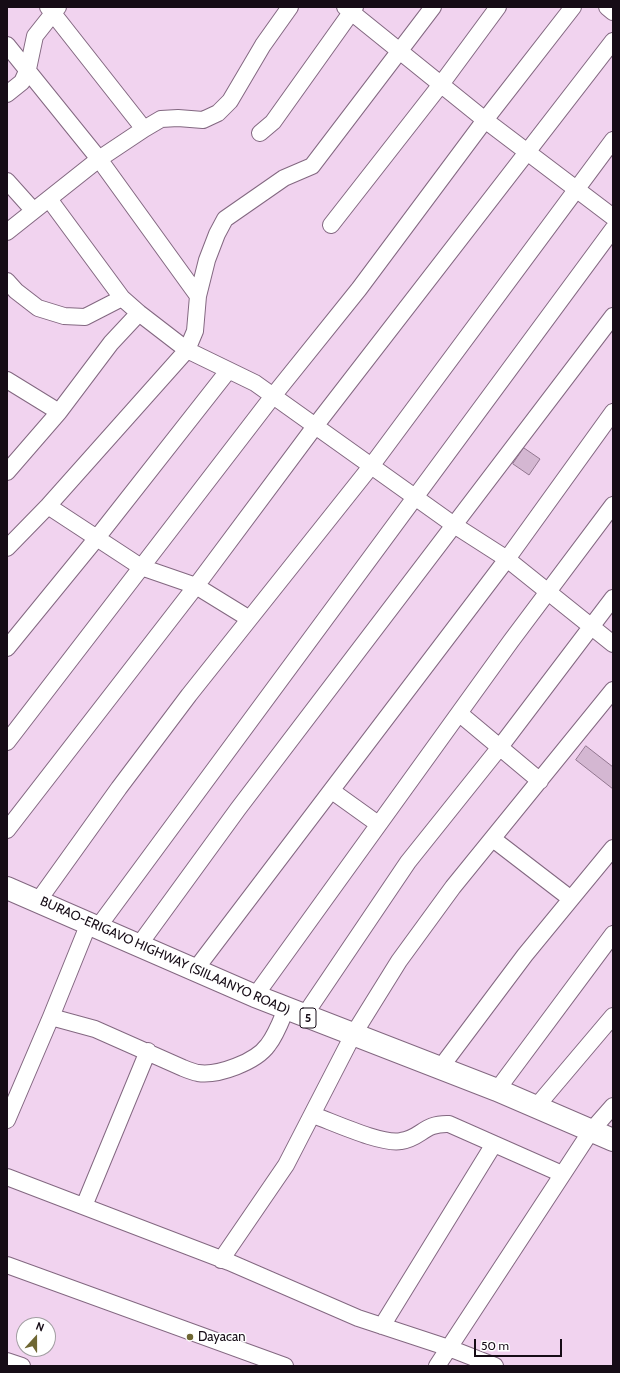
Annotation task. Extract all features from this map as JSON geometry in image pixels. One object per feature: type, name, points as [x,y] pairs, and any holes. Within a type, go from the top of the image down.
[{"type":"highway","name":"BURAO-ERIGAVO HIGHWAY (SIILAANYO ROAD)","points":[[7,888],[295,1013],[497,1090],[613,1140]]},
{"type":"street","points":[[7,232],[99,159],[144,129],[162,119],[178,118],[203,120],[218,113],[230,101],[263,45],[290,7]]},
{"type":"street","points":[[7,548],[48,506],[187,350],[195,331],[198,296],[207,260],[216,234],[226,219],[284,178],[312,166],[433,7]]},
{"type":"street","points":[[331,224],[442,83],[498,7]]},
{"type":"street","points":[[7,742],[273,396],[359,289],[485,120],[573,7]]},
{"type":"street","points":[[607,7],[613,12]]},
{"type":"street","points":[[260,132],[273,122],[351,9],[485,120],[528,151],[613,217]]},
{"type":"street","points":[[7,94],[22,82],[28,69],[35,36],[53,10],[144,129]]},
{"type":"street","points":[[7,830],[196,586],[316,425],[613,41]]},
{"type":"street","points":[[7,45],[28,69],[99,159],[198,296]]},
{"type":"street","points":[[38,901],[124,781],[248,618],[372,465],[613,140]]},
{"type":"street","points":[[7,181],[33,210]]},
{"type":"street","points":[[49,199],[122,298],[139,313],[187,350],[255,383],[316,425],[454,525],[507,559],[613,644]]},
{"type":"street","points":[[7,1120],[51,1018],[94,925],[417,498],[613,230]]},
{"type":"street","points":[[7,281],[16,291],[38,308],[64,316],[85,317],[122,298]]},
{"type":"street","points":[[7,472],[59,412],[111,343],[139,313]]},
{"type":"street","points":[[139,945],[238,809],[613,316]]},
{"type":"street","points":[[7,648],[96,539],[228,371]]},
{"type":"street","points":[[7,380],[59,412]]},
{"type":"street","points":[[195,970],[507,559],[613,412]]},
{"type":"street","points":[[255,996],[378,824],[613,505]]},
{"type":"street","points":[[48,506],[96,539],[141,567],[196,586],[248,618]]},
{"type":"street","points":[[51,1018],[95,1028],[198,1073],[212,1073],[233,1068],[255,1056],[268,1046],[295,1013],[408,862],[500,748],[613,598]]},
{"type":"street","points":[[221,1260],[286,1165],[313,1115],[353,1034],[404,955],[453,887],[613,690]]},
{"type":"street","points":[[460,714],[540,781]]},
{"type":"street","points":[[332,791],[378,824]]},
{"type":"street","points":[[492,839],[571,899]]},
{"type":"street","points":[[441,1068],[525,955],[613,848]]},
{"type":"street","points":[[497,1090],[613,934]]},
{"type":"street","points":[[536,1107],[613,1016]]},
{"type":"street","points":[[84,1206],[148,1051]]},
{"type":"street","points":[[437,1366],[591,1131],[613,1106]]},
{"type":"street","points":[[313,1115],[389,1142],[410,1139],[426,1128],[436,1124],[448,1124],[562,1174]]},
{"type":"street","points":[[382,1326],[494,1144]]},
{"type":"street","points":[[7,1178],[84,1206],[221,1260],[358,1318],[449,1348],[495,1366]]},
{"type":"street","points":[[7,1265],[285,1366]]},
{"type":"street","points":[[7,1361],[22,1366]]},
{"type":"building","points":[[524,448],[540,459],[529,475],[513,464]]},
{"type":"building","points":[[586,746],[613,767],[613,789],[576,760]]},
{"type":"place","name":"Dayacan","points":[[190,1337]]}]
